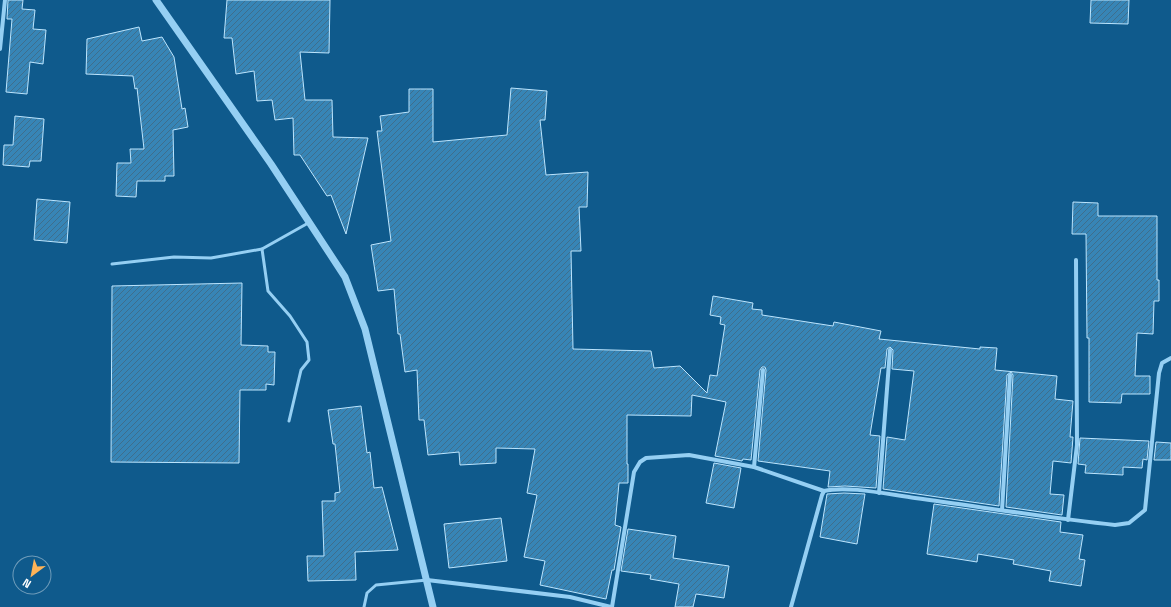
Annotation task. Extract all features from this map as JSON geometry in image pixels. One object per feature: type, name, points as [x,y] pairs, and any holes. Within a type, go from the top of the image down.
[{"type":"street","points":[[0,49],[5,0]]},
{"type":"street","points":[[156,0],[310,222],[345,277],[365,329],[433,607]]},
{"type":"street","points":[[1068,520],[1077,445],[1076,260]]},
{"type":"street","points":[[879,493],[890,350]]},
{"type":"street","points":[[427,580],[570,597],[611,607],[634,472],[640,462],[646,458],[658,456],[689,454],[754,467],[824,491],[832,489],[879,493],[1068,520],[1115,525],[1129,523],[1145,510],[1159,374],[1162,363],[1171,358]]},
{"type":"street","points":[[754,467],[763,370]]},
{"type":"street","points":[[1002,510],[1010,375]]},
{"type":"street","points":[[791,607],[824,491]]},
{"type":"lane","points":[[112,264],[174,256],[211,258],[262,248],[310,222]]},
{"type":"lane","points":[[262,248],[268,291],[290,316],[307,342],[309,360],[301,370],[289,421]]},
{"type":"lane","points":[[364,607],[367,593],[376,585],[427,580]]},
{"type":"building","points":[[8,0],[23,0],[22,9],[35,10],[33,29],[46,30],[43,64],[30,62],[27,94],[6,92],[12,19],[7,19]]},
{"type":"building","points":[[227,0],[330,0],[329,53],[300,52],[305,100],[332,100],[333,137],[368,138],[346,234],[331,195],[327,196],[300,155],[294,155],[293,118],[275,120],[272,100],[257,101],[254,71],[236,74],[232,38],[224,38]]},
{"type":"building","points":[[1091,0],[1129,0],[1128,24],[1090,23]]},
{"type":"building","points":[[139,27],[142,41],[162,37],[174,57],[182,109],[185,108],[188,127],[173,130],[174,176],[165,176],[165,181],[137,181],[136,197],[116,196],[117,163],[131,163],[130,149],[144,149],[137,88],[135,89],[133,76],[86,74],[87,39]]},
{"type":"building","points":[[511,88],[547,91],[545,120],[540,120],[546,175],[588,172],[587,207],[579,207],[581,251],[571,251],[573,349],[651,351],[654,368],[680,366],[707,393],[710,375],[717,376],[725,325],[720,324],[721,317],[710,315],[713,296],[753,303],[752,309],[762,310],[762,315],[833,326],[834,322],[881,331],[879,339],[980,349],[980,347],[997,348],[995,370],[1057,376],[1055,399],[1073,401],[1070,437],[1073,437],[1071,463],[1053,461],[1050,494],[1064,495],[1062,515],[1006,507],[1013,375],[1011,372],[1007,375],[999,506],[883,489],[887,437],[905,440],[914,371],[892,369],[893,350],[890,347],[887,349],[885,368],[881,368],[870,435],[880,436],[876,488],[845,486],[828,487],[830,471],[758,461],[766,370],[765,367],[762,367],[760,370],[751,460],[743,459],[742,461],[715,456],[726,402],[692,395],[691,416],[627,415],[628,483],[619,483],[615,525],[621,527],[614,570],[612,570],[606,599],[540,585],[545,561],[524,557],[537,495],[527,493],[535,449],[496,448],[496,463],[460,465],[459,452],[428,455],[424,420],[419,420],[417,370],[405,372],[400,334],[398,334],[394,289],[378,291],[371,245],[391,241],[377,131],[382,131],[380,116],[409,112],[409,89],[433,89],[433,142],[507,135]]},
{"type":"building","points":[[15,116],[44,119],[41,161],[30,161],[29,167],[3,165],[4,145],[13,145]]},
{"type":"building","points":[[37,199],[70,202],[67,243],[34,240]]},
{"type":"building","points":[[1073,202],[1098,203],[1098,216],[1157,216],[1157,280],[1159,280],[1159,301],[1154,301],[1153,334],[1137,333],[1135,376],[1150,376],[1150,394],[1122,394],[1121,403],[1089,402],[1086,234],[1072,234]]},
{"type":"building","points":[[242,283],[241,345],[268,346],[268,352],[275,352],[274,385],[266,384],[266,390],[240,390],[239,463],[111,462],[112,286]]},
{"type":"building","points":[[361,406],[367,453],[370,452],[374,488],[382,487],[398,550],[355,552],[356,580],[308,581],[307,556],[324,556],[322,501],[335,501],[335,493],[340,492],[335,444],[333,444],[328,410]]},
{"type":"building","points":[[1080,438],[1149,441],[1147,460],[1143,459],[1142,468],[1123,467],[1123,475],[1085,473],[1086,465],[1078,464]]},
{"type":"building","points":[[1156,442],[1171,443],[1171,460],[1154,460]]},
{"type":"building","points":[[714,463],[741,468],[734,508],[706,503]]},
{"type":"building","points":[[827,494],[865,494],[857,544],[820,537]]},
{"type":"building","points":[[934,504],[1061,522],[1060,532],[1083,535],[1079,559],[1085,560],[1081,586],[1049,581],[1051,571],[1013,564],[1014,560],[978,554],[977,562],[927,554]]},
{"type":"building","points":[[501,518],[507,561],[449,568],[444,524]]},
{"type":"building","points":[[628,529],[676,536],[673,558],[729,566],[724,598],[696,594],[693,607],[675,607],[679,584],[650,579],[651,575],[621,571]]}]
